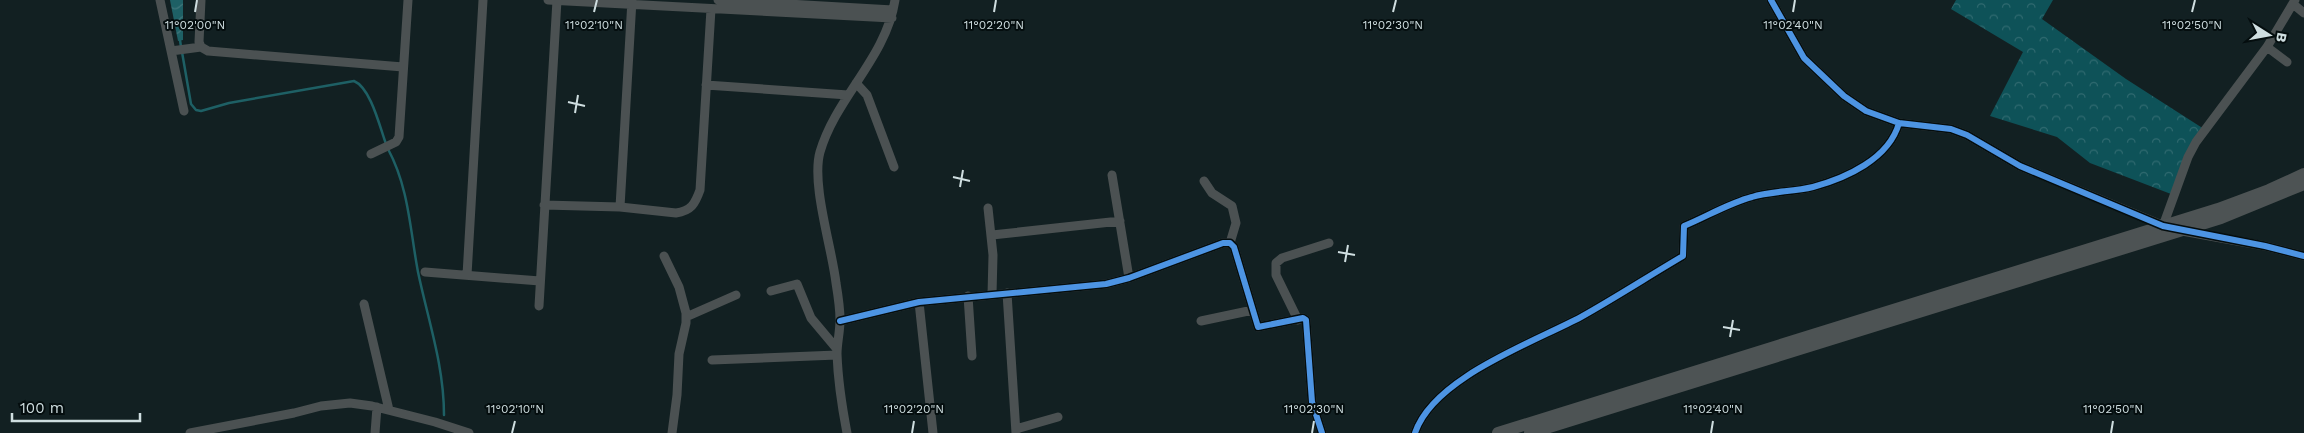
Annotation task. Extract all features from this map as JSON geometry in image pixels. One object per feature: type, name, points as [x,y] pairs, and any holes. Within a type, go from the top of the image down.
[{"type":"main road","points":[[1498,433],[2244,200],[2304,174]]},
{"type":"main road","points":[[1530,433],[2181,231],[2247,209],[2304,184]]},
{"type":"street","points":[[160,0],[175,51],[184,111]]},
{"type":"street","points":[[197,48],[201,0]]},
{"type":"street","points":[[371,154],[396,142],[399,137],[408,0]]},
{"type":"street","points":[[467,275],[483,0]]},
{"type":"street","points":[[548,0],[632,2],[711,9],[791,6]]},
{"type":"street","points":[[538,306],[557,0]]},
{"type":"street","points":[[718,0],[892,14]]},
{"type":"street","points":[[847,433],[840,395],[837,352],[840,321],[819,169],[820,153],[848,95],[876,52],[892,14],[895,0]]},
{"type":"street","points":[[1771,0],[1804,58],[1844,96],[1866,111],[1899,123],[1951,129],[1967,135],[2034,172],[2163,226],[2265,246],[2304,256]]},
{"type":"street","points":[[620,207],[632,2]]},
{"type":"street","points":[[2163,226],[2188,156],[2266,47],[2294,2],[2304,12]]},
{"type":"street","points":[[544,205],[620,207],[676,213],[685,212],[696,202],[700,190],[711,9]]},
{"type":"street","points":[[2266,47],[2287,62]]},
{"type":"street","points":[[175,51],[197,48],[220,53],[403,67]]},
{"type":"street","points":[[856,83],[867,95],[894,167]]},
{"type":"street","points":[[706,85],[848,95]]},
{"type":"street","points":[[1415,433],[1423,415],[1435,402],[1472,372],[1582,316],[1683,256],[1684,226],[1752,197],[1812,187],[1847,175],[1876,157],[1893,137],[1899,123]]},
{"type":"street","points":[[1112,175],[1129,278]]},
{"type":"street","points":[[1204,181],[1212,193],[1232,206],[1236,222],[1230,243]]},
{"type":"street","points":[[988,208],[992,236],[992,295]]},
{"type":"street","points":[[992,236],[1120,221]]},
{"type":"street","points":[[840,321],[919,302],[1093,286],[1129,278],[1223,243],[1230,243],[1234,246],[1258,327],[1306,320],[1312,402],[1322,433]]},
{"type":"street","points":[[1298,320],[1276,276],[1276,263],[1282,258],[1329,243]]},
{"type":"street","points":[[664,256],[679,287],[686,317],[679,354],[677,395],[672,433]]},
{"type":"street","points":[[426,272],[540,281]]},
{"type":"street","points":[[771,291],[797,284],[811,318],[837,352]]},
{"type":"street","points":[[1007,293],[1016,431],[1058,417]]},
{"type":"street","points":[[686,317],[736,295]]},
{"type":"street","points":[[968,296],[972,356]]},
{"type":"street","points":[[919,302],[933,433]]},
{"type":"street","points":[[364,304],[389,410]]},
{"type":"street","points":[[1201,321],[1253,310]]},
{"type":"street","points":[[712,360],[837,352]]},
{"type":"street","points":[[190,433],[257,421],[321,406],[350,403],[389,410],[469,433]]},
{"type":"street","points":[[376,433],[377,407]]},
{"type":"green space","points":[[1956,0],[2053,0],[2042,19],[2126,79],[2204,129],[2171,194],[2090,163],[2057,137],[1990,116],[2023,52],[1951,9]]},
{"type":"water","points":[[170,0],[183,0],[183,40],[178,41]]},
{"type":"waterway","points":[[180,40],[181,47]]},
{"type":"waterway","points":[[182,52],[191,104],[196,110],[201,111],[229,103],[354,81],[360,85],[370,100],[386,144]]},
{"type":"waterway","points":[[388,149],[405,194],[418,272],[435,343],[441,378],[444,415]]},
{"type":"cycle path","points":[[1771,0],[1804,58],[1844,96],[1866,111],[1899,123],[1951,129],[1967,135],[2020,166],[2163,226],[2265,246],[2304,256]]},
{"type":"cycle path","points":[[1415,433],[1425,413],[1442,395],[1463,379],[1486,364],[1581,317],[1683,256],[1684,226],[1743,200],[1759,195],[1813,187],[1852,172],[1876,157],[1886,147],[1894,136],[1899,123]]},
{"type":"cycle path","points":[[840,321],[919,302],[1106,284],[1129,278],[1223,243],[1230,243],[1234,247],[1258,327],[1303,318],[1306,320],[1312,402],[1322,433]]}]
